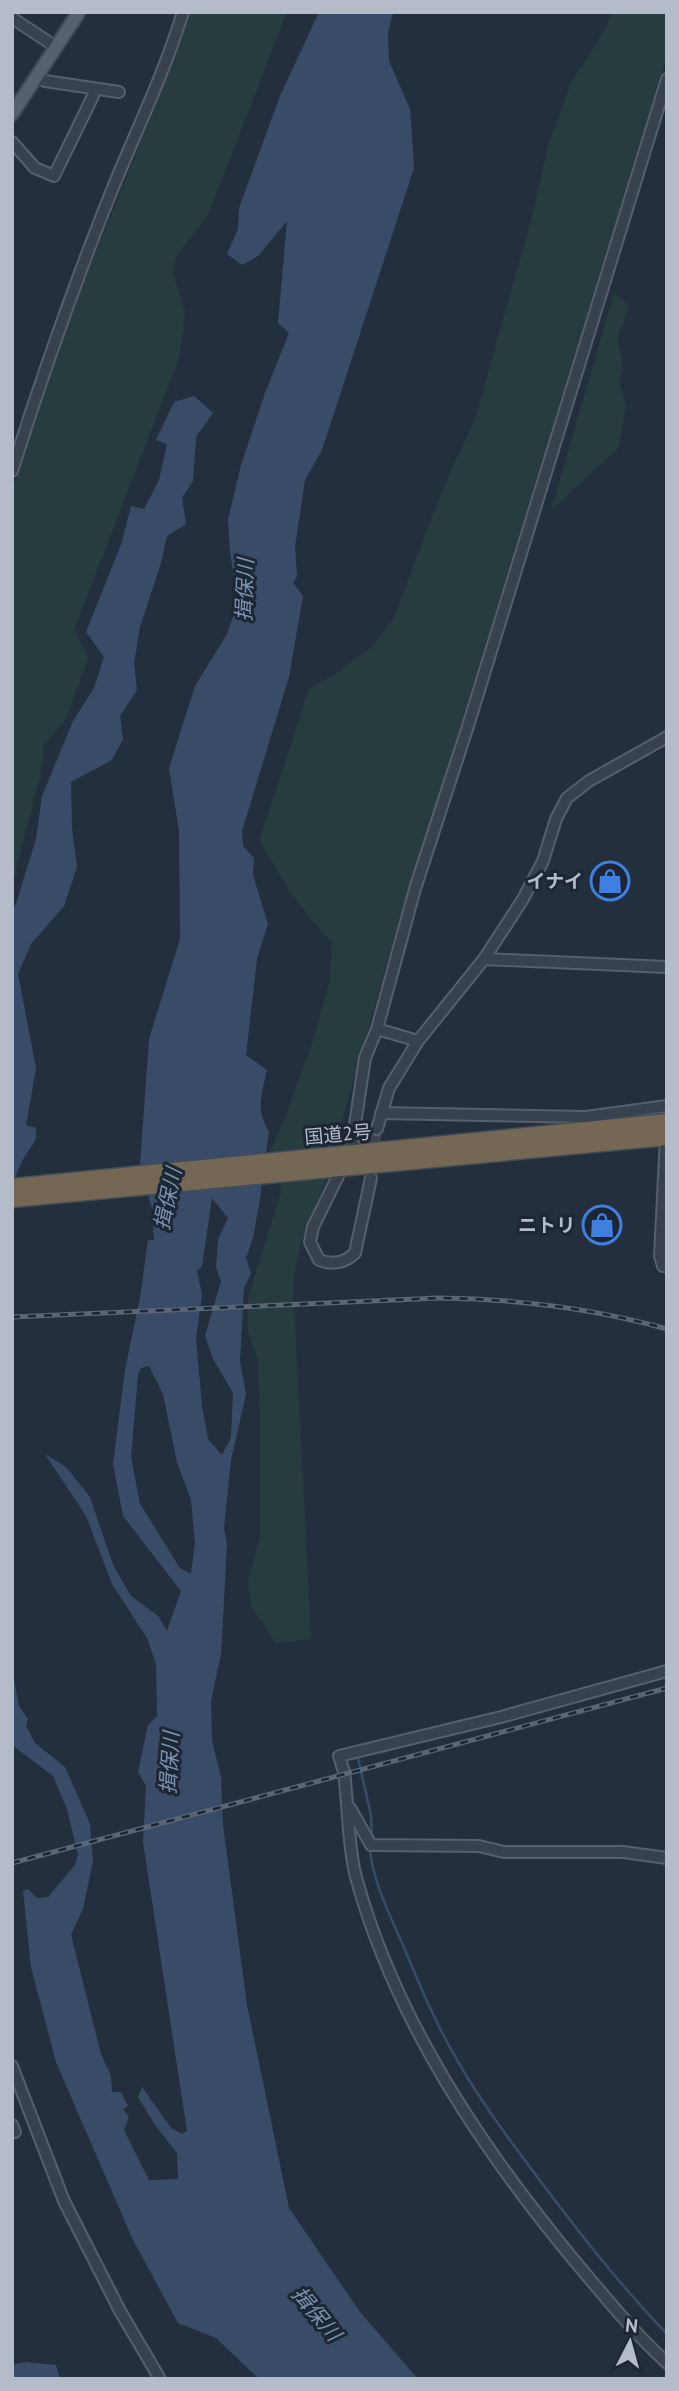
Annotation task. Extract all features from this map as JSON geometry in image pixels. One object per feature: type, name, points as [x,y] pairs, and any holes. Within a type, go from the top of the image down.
[{"type":"highway","name":"国道2号","points":[[12,1187],[332,1164],[353,1154],[666,1132]]},
{"type":"highway","name":"国道2号","points":[[12,1199],[332,1164],[666,1132]]},
{"type":"main road","points":[[12,114],[79,12]]},
{"type":"street","points":[[16,12],[12,18],[56,47]]},
{"type":"street","points":[[12,471],[63,319],[183,12]]},
{"type":"street","points":[[37,77],[45,81],[119,92]]},
{"type":"street","points":[[353,1154],[365,1058],[377,1029],[415,889],[468,726],[667,79]]},
{"type":"street","points":[[12,142],[34,168],[54,176],[94,89]]},
{"type":"street","points":[[377,1129],[389,1088],[418,1041],[484,959],[528,890],[566,798],[589,781],[667,737]]},
{"type":"street","points":[[484,959],[667,967]]},
{"type":"street","points":[[377,1029],[418,1041]]},
{"type":"street","points":[[381,1113],[586,1117],[667,1106]]},
{"type":"street","points":[[666,1132],[660,1256],[663,1266],[667,1266]]},
{"type":"street","points":[[332,1164],[310,1242],[319,1260],[327,1263],[339,1263],[355,1253],[371,1178]]},
{"type":"street","points":[[660,1228],[667,1215]]},
{"type":"street","points":[[667,1671],[501,1717],[339,1756],[344,1772],[356,1875],[383,1957],[420,2034],[466,2113],[543,2222],[638,2337],[667,2363]]},
{"type":"street","points":[[347,1802],[371,1845],[479,1846],[504,1852],[623,1853],[667,1858]]},
{"type":"street","points":[[12,2066],[76,2225],[120,2311],[160,2379]]},
{"type":"street","points":[[12,2125],[15,2132],[12,2132]]},
{"type":"green space","points":[[188,12],[287,12],[208,215],[176,257],[173,273],[185,311],[180,356],[74,630],[88,658],[67,717],[43,746],[43,763],[12,886],[12,490],[69,319],[164,84]]},
{"type":"green space","points":[[613,12],[667,12],[667,56],[386,966],[323,1188],[300,1245],[293,1285],[311,1639],[276,1643],[251,1606],[248,1581],[260,1537],[260,1417],[258,1360],[248,1331],[248,1298],[282,1189],[271,1149],[315,1034],[330,979],[332,941],[301,906],[259,840],[309,689],[370,648],[393,620],[441,493],[475,419],[532,217],[548,146],[571,83]]},
{"type":"green space","points":[[614,293],[629,306],[618,337],[623,367],[619,381],[626,405],[619,447],[551,511]]},
{"type":"water","name":"揖保川","points":[[319,12],[393,12],[388,33],[389,61],[410,109],[414,168],[322,450],[305,480],[295,546],[297,576],[293,583],[303,596],[289,677],[242,831],[243,846],[254,858],[253,875],[268,924],[257,959],[246,1055],[267,1070],[261,1109],[269,1131],[253,1238],[246,1258],[251,1273],[244,1288],[240,1361],[246,1394],[231,1460],[224,1528],[227,1545],[221,1654],[211,1701],[212,1741],[221,1777],[223,1825],[247,2005],[289,2208],[360,2312],[418,2379],[259,2379],[216,2338],[178,2323],[132,2238],[56,2062],[31,1967],[23,1891],[28,1889],[37,1898],[48,1897],[75,1865],[78,1855],[67,1809],[53,1776],[12,1745],[12,1669],[19,1706],[28,1719],[26,1726],[35,1743],[65,1767],[90,1824],[93,1861],[83,1909],[71,1935],[101,2054],[111,2076],[112,2092],[121,2092],[128,2106],[123,2109],[129,2117],[124,2130],[149,2180],[178,2179],[177,2153],[138,2097],[142,2087],[171,2128],[182,2134],[187,2131],[143,1842],[146,1786],[138,1772],[148,1725],[157,1716],[156,1664],[147,1638],[112,1584],[86,1516],[45,1454],[66,1467],[90,1497],[113,1565],[131,1596],[158,1616],[167,1631],[181,1591],[123,1516],[113,1464],[125,1370],[140,1298],[148,1240],[154,1240],[152,1209],[140,1165],[149,1039],[180,939],[179,831],[169,768],[195,686],[227,634],[238,603],[228,520],[241,465],[289,333],[278,323],[287,221],[258,256],[242,265],[227,254],[238,229],[239,208],[280,96]],"holes":[[[212,1198],[228,1218],[218,1240],[216,1268],[221,1281],[205,1336],[213,1359],[233,1393],[231,1438],[222,1455],[208,1439],[196,1338],[202,1295],[197,1271],[202,1266]],[[149,1366],[163,1394],[177,1462],[191,1500],[195,1543],[191,1574],[180,1568],[140,1504],[131,1457],[138,1375],[141,1368]]]},
{"type":"water","points":[[194,396],[213,413],[196,437],[193,481],[182,498],[186,524],[167,536],[140,627],[134,663],[137,690],[120,716],[123,739],[112,760],[71,782],[72,829],[77,867],[64,906],[31,944],[18,974],[36,1068],[26,1125],[36,1128],[36,1139],[22,1161],[12,1186],[12,909],[16,904],[36,839],[42,796],[73,721],[94,688],[104,657],[86,632],[122,542],[131,506],[144,509],[159,480],[167,444],[156,440],[174,402]]},
{"type":"water","points":[[26,2362],[56,2365],[60,2379],[12,2379],[12,2365]]},
{"type":"waterway","points":[[357,1754],[371,1815],[372,1840]]},
{"type":"waterway","points":[[370,1850],[378,1886],[422,1991],[468,2079],[567,2216],[615,2276],[667,2334]]},
{"type":"waterway","points":[[667,2295],[667,2304]]},
{"type":"tunnel","points":[[373,1157],[377,1129]]},
{"type":"railway","points":[[12,1317],[439,1298],[554,1306],[611,1315],[667,1329]]},
{"type":"railway","points":[[12,1863],[667,1688]]},
{"type":"place","name":"イナイ","points":[[610,881]]},
{"type":"place","name":"ニトリ","points":[[602,1225]]}]
